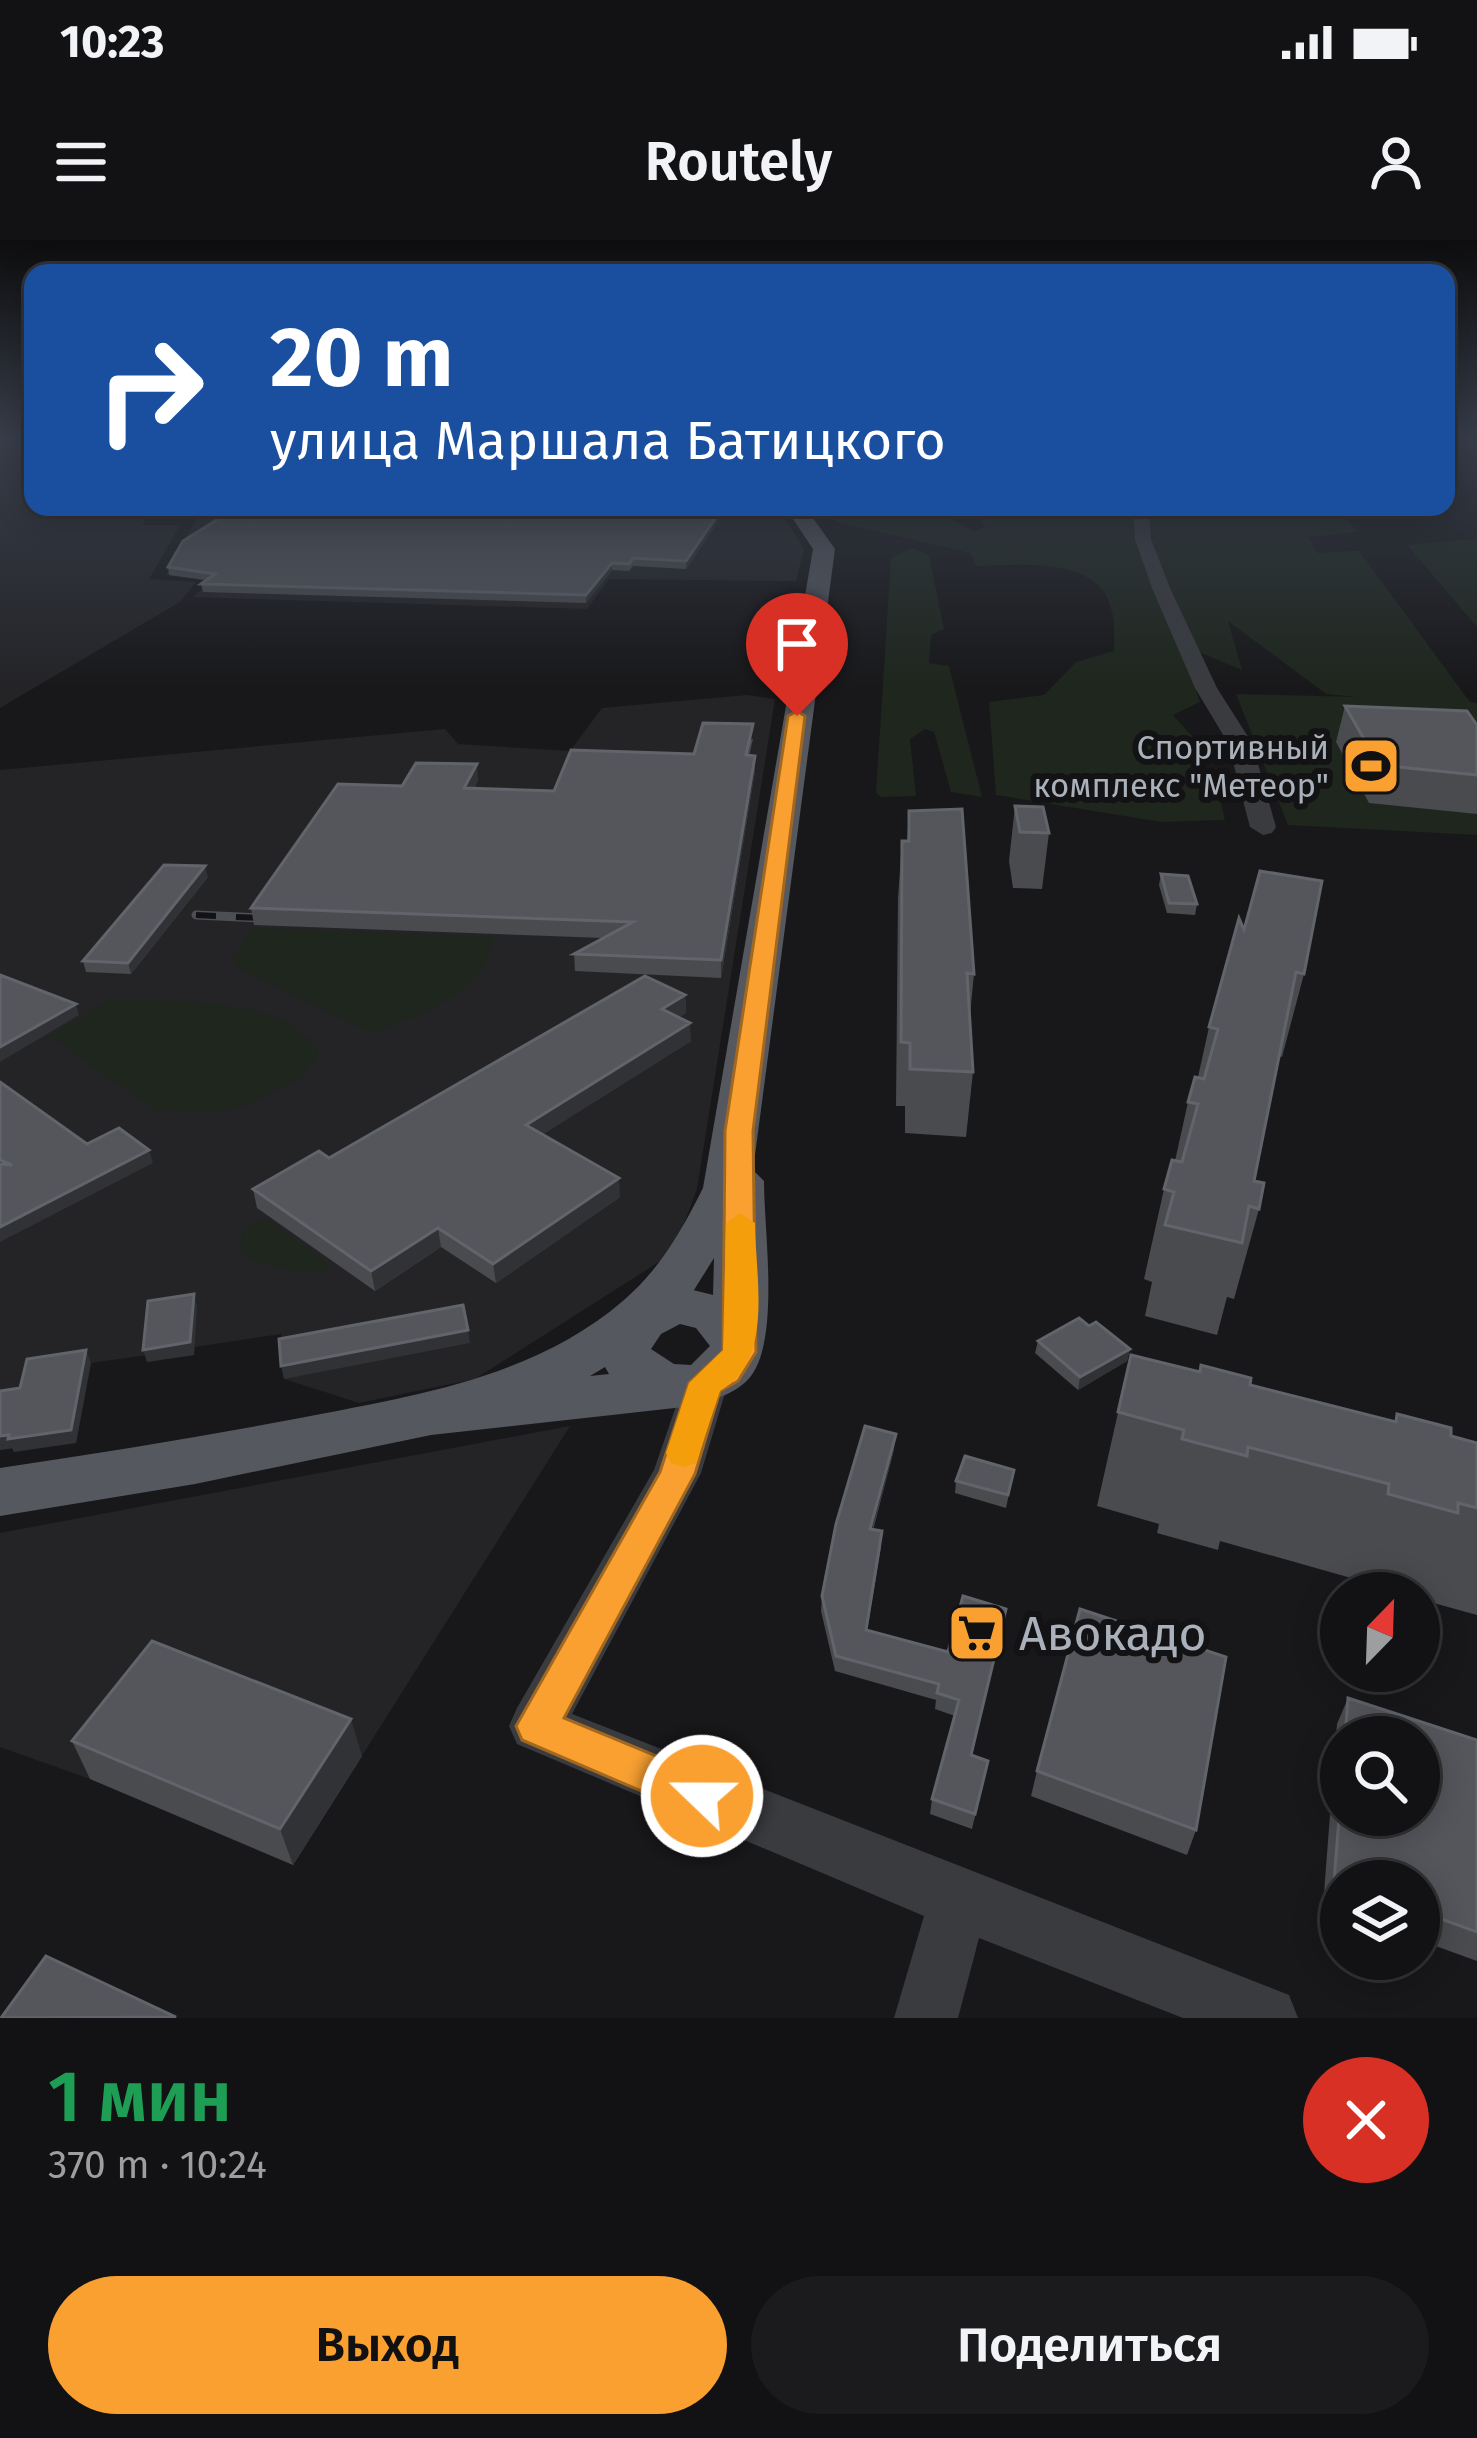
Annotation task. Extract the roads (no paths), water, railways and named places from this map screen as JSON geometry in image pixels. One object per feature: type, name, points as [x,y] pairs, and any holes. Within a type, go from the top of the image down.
[{"type":"main road","points":[[707,1374],[782,807],[824,549],[806,522]]},
{"type":"main road","points":[[431,1414],[534,1378],[644,1316],[679,1305],[705,1308],[728,1320],[738,1334],[707,1374],[656,1383],[632,1366],[626,1351],[628,1336],[644,1316],[667,1294],[700,1248],[727,1188],[739,1131]]},
{"type":"main road","points":[[0,1492],[195,1461],[431,1414],[707,1374]]},
{"type":"street","points":[[1142,522],[1143,539],[1161,588],[1206,688],[1240,743],[1263,827]]},
{"type":"street","points":[[707,1374],[677,1474],[537,1726],[959,1900],[1266,2018]]},
{"type":"street","points":[[926,2018],[959,1900]]},
{"type":"railway","points":[[196,915],[259,918]]},
{"type":"place","name":"Спортивный комплекс \"Метеор\"","points":[[1371,766]]},
{"type":"place","name":"Авокадо","points":[[977,1633]]}]
